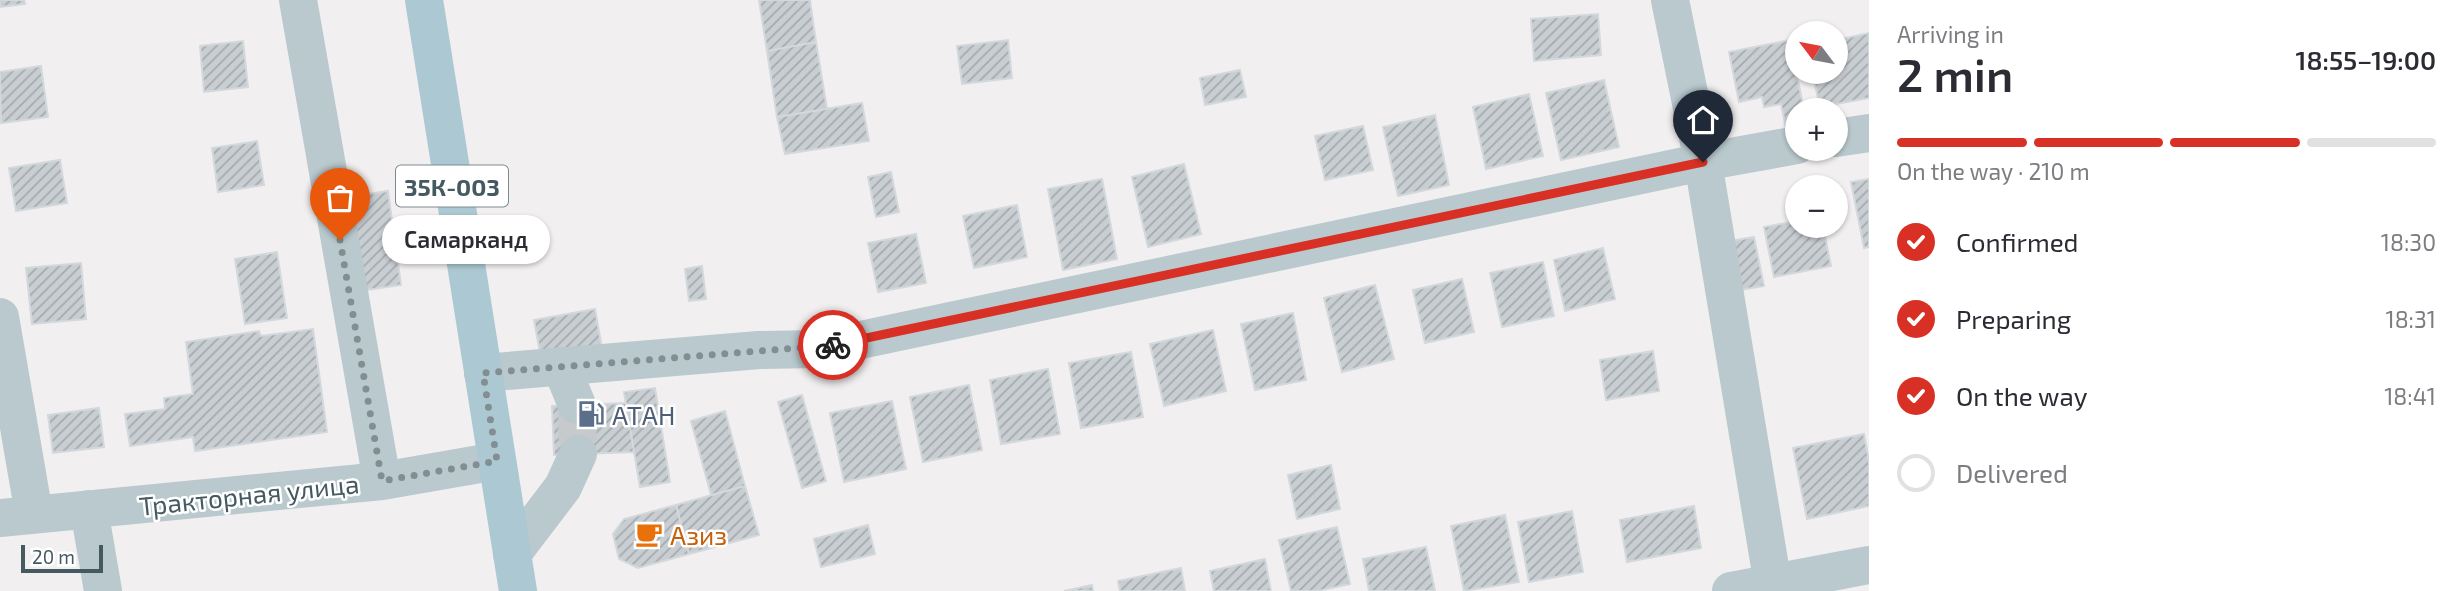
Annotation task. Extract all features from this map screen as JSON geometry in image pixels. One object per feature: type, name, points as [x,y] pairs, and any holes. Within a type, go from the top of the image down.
[{"type":"main road","name":"35К-003","points":[[424,0],[515,573]]},
{"type":"street","points":[[298,0],[382,481]]},
{"type":"street","points":[[1670,0],[1703,162],[1773,587]]},
{"type":"street","points":[[1848,136],[1869,133]]},
{"type":"street","points":[[483,373],[760,350],[818,349],[1703,162],[1785,147]]},
{"type":"street","points":[[0,317],[17,516]]},
{"type":"street","points":[[561,366],[578,405]]},
{"type":"street","points":[[515,573],[579,454]]},
{"type":"street","name":"Тракторная улица","points":[[17,516],[382,481],[497,461]]},
{"type":"street","points":[[89,509],[103,591]]},
{"type":"street","points":[[1731,591],[1773,587],[1869,565]]},
{"type":"building","points":[[0,0],[24,0],[25,4],[0,7]]},
{"type":"building","points":[[759,0],[810,0],[816,42],[767,51]]},
{"type":"building","points":[[1598,14],[1601,55],[1534,61],[1531,19]]},
{"type":"building","points":[[1869,33],[1869,98],[1848,102],[1848,98],[1818,98],[1815,84],[1848,84],[1848,37]]},
{"type":"building","points":[[1008,40],[1012,78],[962,84],[957,46]]},
{"type":"building","points":[[243,41],[248,87],[204,92],[200,46]]},
{"type":"building","points":[[1785,41],[1785,84],[1799,84],[1802,98],[1785,98],[1785,123],[1781,104],[1764,107],[1762,97],[1739,102],[1729,52]]},
{"type":"building","points":[[816,42],[827,109],[777,117],[767,51]]},
{"type":"building","points":[[41,66],[48,117],[1,123],[0,72]]},
{"type":"building","points":[[1240,70],[1246,97],[1205,105],[1200,78]]},
{"type":"building","points":[[1604,80],[1619,147],[1561,160],[1546,93]]},
{"type":"building","points":[[1529,94],[1543,156],[1486,169],[1473,107]]},
{"type":"building","points":[[862,103],[869,141],[785,154],[777,117]]},
{"type":"building","points":[[1435,115],[1449,185],[1398,196],[1383,127]]},
{"type":"building","points":[[1363,126],[1373,170],[1325,180],[1315,136]]},
{"type":"building","points":[[257,141],[264,185],[218,192],[212,148]]},
{"type":"building","points":[[60,160],[67,203],[16,211],[9,168]]},
{"type":"building","points":[[1184,164],[1201,234],[1148,247],[1132,177]]},
{"type":"building","points":[[891,172],[899,212],[876,217],[868,177]]},
{"type":"building","points":[[1102,179],[1117,259],[1063,270],[1048,189]]},
{"type":"building","points":[[1869,179],[1869,247],[1864,248],[1851,182]]},
{"type":"building","points":[[388,191],[401,285],[360,291],[347,197]]},
{"type":"building","points":[[1017,205],[1027,257],[974,268],[963,216]]},
{"type":"building","points":[[1785,223],[1785,238],[1825,238],[1831,266],[1774,277],[1764,227]]},
{"type":"building","points":[[916,234],[926,283],[878,292],[868,243]]},
{"type":"building","points":[[1754,237],[1764,286],[1740,290],[1730,241]]},
{"type":"building","points":[[1603,248],[1615,299],[1565,311],[1554,260]]},
{"type":"building","points":[[277,252],[287,318],[245,324],[235,259]]},
{"type":"building","points":[[1543,262],[1554,316],[1502,327],[1490,273]]},
{"type":"building","points":[[81,263],[86,319],[32,324],[26,268]]},
{"type":"building","points":[[702,266],[706,299],[689,301],[685,269]]},
{"type":"building","points":[[1462,279],[1474,332],[1425,343],[1413,290]]},
{"type":"building","points":[[1375,285],[1394,359],[1342,372],[1324,298]]},
{"type":"building","points":[[595,309],[602,348],[541,358],[534,320]]},
{"type":"building","points":[[1293,313],[1306,380],[1255,390],[1241,324]]},
{"type":"building","points":[[313,329],[327,432],[195,451],[193,437],[130,446],[125,414],[165,409],[164,398],[193,394],[186,342],[259,331],[261,336]]},
{"type":"building","points":[[1213,330],[1226,391],[1164,406],[1150,344]]},
{"type":"building","points":[[1653,351],[1659,391],[1606,400],[1600,360]]},
{"type":"building","points":[[1131,352],[1143,417],[1081,428],[1069,363]]},
{"type":"building","points":[[1048,369],[1060,434],[1001,444],[990,380]]},
{"type":"building","points":[[969,385],[982,450],[923,462],[910,397]]},
{"type":"building","points":[[655,388],[670,482],[640,487],[624,392]]},
{"type":"building","points":[[802,395],[826,481],[802,488],[778,402]]},
{"type":"building","points":[[892,401],[906,469],[844,482],[830,413]]},
{"type":"building","points":[[626,403],[634,452],[554,455],[552,406]]},
{"type":"building","points":[[99,408],[104,447],[53,453],[48,415]]},
{"type":"building","points":[[725,411],[745,486],[711,495],[691,421]]},
{"type":"building","points":[[1864,434],[1869,461],[1869,506],[1807,519],[1793,448]]},
{"type":"building","points":[[1331,465],[1340,509],[1297,519],[1288,475]]},
{"type":"building","points":[[745,486],[759,535],[689,554],[676,505]]},
{"type":"building","points":[[676,505],[689,554],[638,568],[619,559],[613,534],[624,519]]},
{"type":"building","points":[[1694,506],[1701,548],[1627,562],[1620,520]]},
{"type":"building","points":[[1572,511],[1583,572],[1529,582],[1518,522]]},
{"type":"building","points":[[1505,515],[1519,582],[1464,591],[1451,526]]},
{"type":"building","points":[[868,525],[875,554],[821,567],[814,539]]},
{"type":"building","points":[[1337,527],[1350,584],[1318,591],[1291,591],[1279,540]]},
{"type":"building","points":[[1426,547],[1435,591],[1369,591],[1363,559]]},
{"type":"building","points":[[1265,559],[1271,591],[1214,591],[1210,571]]},
{"type":"building","points":[[1181,568],[1185,591],[1120,591],[1118,581]]},
{"type":"building","points":[[1092,585],[1093,591],[1064,591]]},
{"type":"tunnel","points":[[577,405],[578,454]]},
{"type":"way so far","points":[[340,240],[382,481],[497,461],[483,373],[760,350],[818,349],[833,345]]},
{"type":"place","name":"Самарканд","points":[[340,240]]},
{"type":"place","name":"АТАН","points":[[591,414]]},
{"type":"place","name":"Азиз","points":[[649,534]]},
{"type":"route","points":[[833,345],[1703,162]]}]
